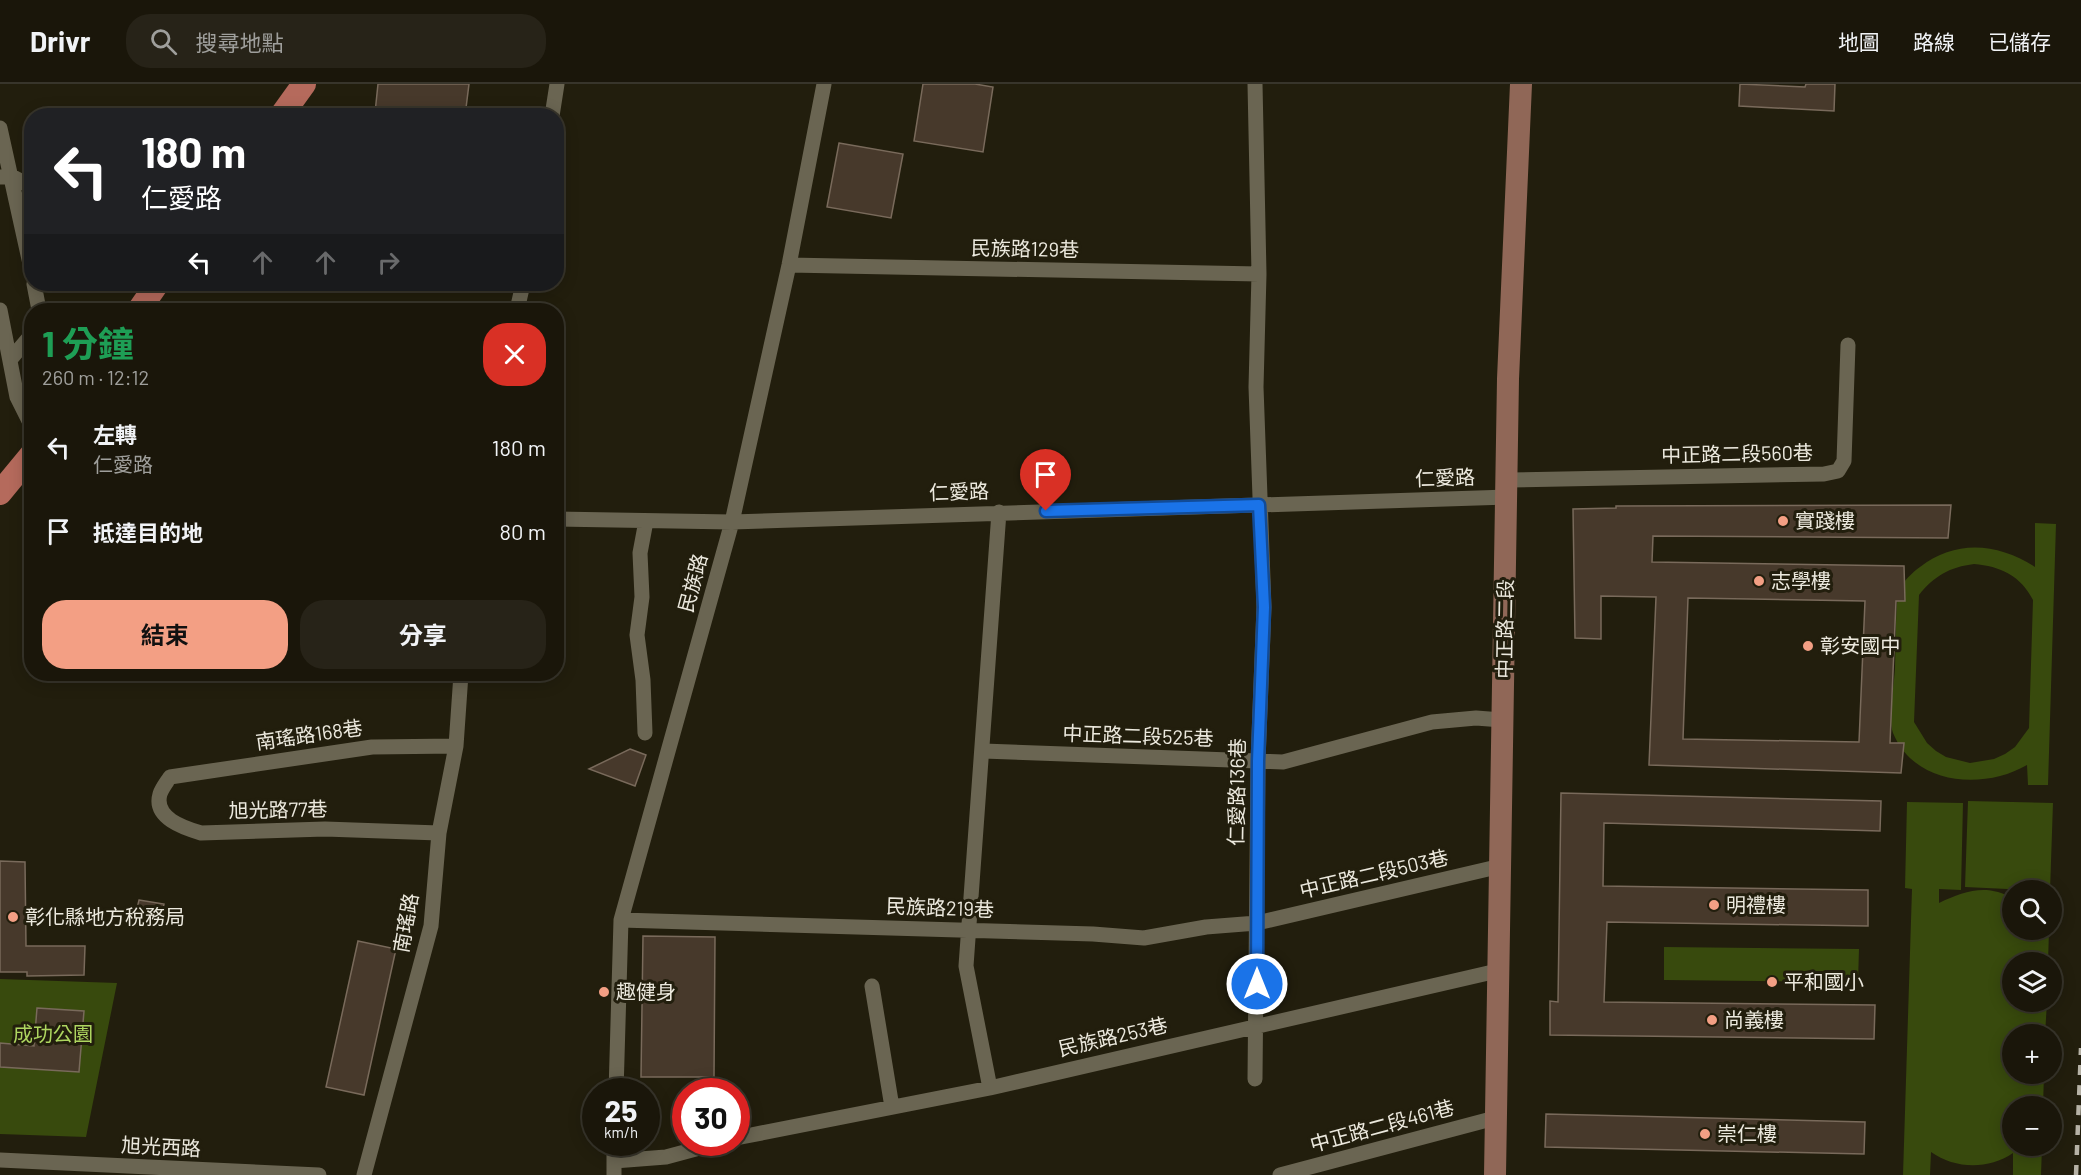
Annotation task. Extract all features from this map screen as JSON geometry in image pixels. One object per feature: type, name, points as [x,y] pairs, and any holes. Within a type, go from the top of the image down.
[{"type":"main road","points":[[287,108],[304,84]]},
{"type":"main road","points":[[0,493],[24,464]]},
{"type":"street","points":[[553,108],[557,84]]},
{"type":"street","name":"民族路","points":[[616,1078],[621,920],[732,522],[789,265],[824,84]]},
{"type":"street","name":"仁愛路136巷","points":[[1255,84],[1259,274],[1256,387],[1264,607],[1258,761],[1258,1024],[1255,1079]]},
{"type":"street","name":"中正路二段","points":[[1495,1175],[1508,379],[1521,84]]},
{"type":"street","points":[[0,128],[5,176],[24,244]]},
{"type":"street","points":[[5,176],[24,184]]},
{"type":"street","name":"民族路129巷","points":[[789,265],[1259,274]]},
{"type":"street","points":[[0,310],[17,397],[24,411]]},
{"type":"street","points":[[10,360],[24,343]]},
{"type":"street","name":"中正路二段560巷","points":[[1508,488],[1824,474],[1838,471],[1844,461],[1848,345]]},
{"type":"street","name":"仁愛路","points":[[564,519],[732,522],[1259,505],[1508,488]]},
{"type":"street","points":[[990,1088],[966,966],[999,512]]},
{"type":"street","points":[[645,733],[643,680],[637,635],[642,597],[640,552],[646,521]]},
{"type":"street","name":"南瑤路","points":[[364,1175],[431,926],[439,833],[456,746],[461,681]]},
{"type":"street","name":"中正路二段525巷","points":[[983,751],[1283,762],[1318,754],[1365,738],[1432,722],[1476,718],[1502,720]]},
{"type":"street","name":"南瑤路168巷","points":[[170,777],[372,747],[456,746]]},
{"type":"street","name":"旭光路77巷","points":[[170,777],[160,794],[160,806],[168,819],[184,828],[201,833],[325,829],[439,833]]},
{"type":"street","name":"中正路二段503巷","points":[[1257,923],[1501,866]]},
{"type":"street","name":"民族路219巷","points":[[621,920],[970,930],[1144,938],[1206,927],[1257,923]]},
{"type":"street","name":"民族路253巷","points":[[750,1135],[990,1088],[1258,1024],[1497,971]]},
{"type":"street","points":[[872,986],[892,1107]]},
{"type":"street","name":"中正路二段461巷","points":[[1280,1175],[1495,1118]]},
{"type":"street","points":[[614,1168],[672,1155]]},
{"type":"street","name":"旭光西路","points":[[0,1160],[320,1175]]},
{"type":"green space","points":[[2035,523],[2056,524],[2048,785],[2028,785],[2027,765],[2010,773],[1972,780],[1934,773],[1917,764],[1903,751],[1892,727],[1891,711],[1900,588],[1920,567],[1934,558],[1962,548],[1992,549],[2021,559],[2035,567]],"holes":[[[1974,564],[1992,567],[2009,574],[2022,585],[2033,600],[2029,728],[2015,747],[2005,754],[1994,759],[1970,763],[1946,757],[1936,751],[1927,743],[1914,722],[1919,595],[1937,578],[1950,570]]]},
{"type":"green space","points":[[1968,801],[2053,803],[2050,880],[2002,880],[2002,889],[1965,887]]},
{"type":"green space","points":[[1907,802],[1963,803],[1961,890],[1939,889],[1939,903],[1976,890],[2002,893],[2002,940],[2049,940],[2048,952],[2002,952],[2002,1012],[2046,1012],[2046,1024],[2002,1024],[2002,1084],[2044,1084],[2043,1096],[2002,1096],[2002,1156],[2008,1156],[2003,1159],[1982,1165],[1961,1164],[1940,1158],[1931,1152],[1930,1175],[1903,1175],[1912,889],[1905,888]]},
{"type":"green space","points":[[1664,947],[1859,949],[1858,982],[1664,980]]},
{"type":"green space","name":"成功公園","points":[[0,979],[117,983],[86,1137],[0,1134]]},
{"type":"green space","points":[[2013,1156],[2042,1156],[2041,1175],[2013,1175]]},
{"type":"building","points":[[378,84],[469,84],[466,108],[376,108]]},
{"type":"building","points":[[923,84],[975,84],[993,87],[983,152],[914,141]]},
{"type":"building","points":[[1740,84],[1805,87],[1806,84],[1835,84],[1834,111],[1739,106]]},
{"type":"building","points":[[839,143],[903,154],[891,218],[827,207]]},
{"type":"building","points":[[1951,505],[1948,538],[1653,536],[1652,562],[1904,566],[1905,601],[1896,601],[1890,743],[1904,743],[1901,773],[1649,765],[1656,597],[1601,596],[1601,639],[1575,638],[1573,509],[1616,508],[1616,506]],"holes":[[[1688,598],[1865,601],[1859,742],[1683,739]]]},
{"type":"building","points":[[630,749],[646,755],[635,786],[589,769]]},
{"type":"building","points":[[1561,793],[1881,801],[1880,831],[1604,823],[1603,886],[1868,890],[1868,926],[1607,922],[1604,1002],[1875,1005],[1874,1039],[1550,1035],[1550,1001],[1558,1002]]},
{"type":"building","name":"彰化縣地方稅務局","points":[[0,861],[25,862],[26,946],[85,946],[84,975],[27,976],[27,972],[0,972]]},
{"type":"building","points":[[139,900],[164,904],[160,922],[135,917]]},
{"type":"building","points":[[643,936],[715,937],[714,1077],[641,1077]]},
{"type":"building","points":[[358,941],[396,949],[364,1095],[326,1087]]},
{"type":"building","points":[[37,1008],[84,1011],[79,1072],[0,1067],[0,1043],[34,1046]]},
{"type":"building","name":"崇仁樓","points":[[1546,1114],[1865,1122],[1864,1154],[1545,1147]]},
{"type":"railway","points":[[2076,1175],[2081,1048]]},
{"type":"place","name":"實踐樓","points":[[1783,521]]},
{"type":"place","name":"志學樓","points":[[1759,581]]},
{"type":"place","name":"彰安國中","points":[[1808,646]]},
{"type":"place","name":"明禮樓","points":[[1714,905]]},
{"type":"place","name":"彰化縣地方稅務局","points":[[13,917]]},
{"type":"place","name":"平和國小","points":[[1772,982]]},
{"type":"place","name":"趣健身","points":[[604,992]]},
{"type":"place","name":"尚義樓","points":[[1712,1020]]},
{"type":"place","name":"崇仁樓","points":[[1705,1134]]},
{"type":"route","points":[[1046,511],[1259,505],[1264,607],[1258,761],[1257,984]]}]
